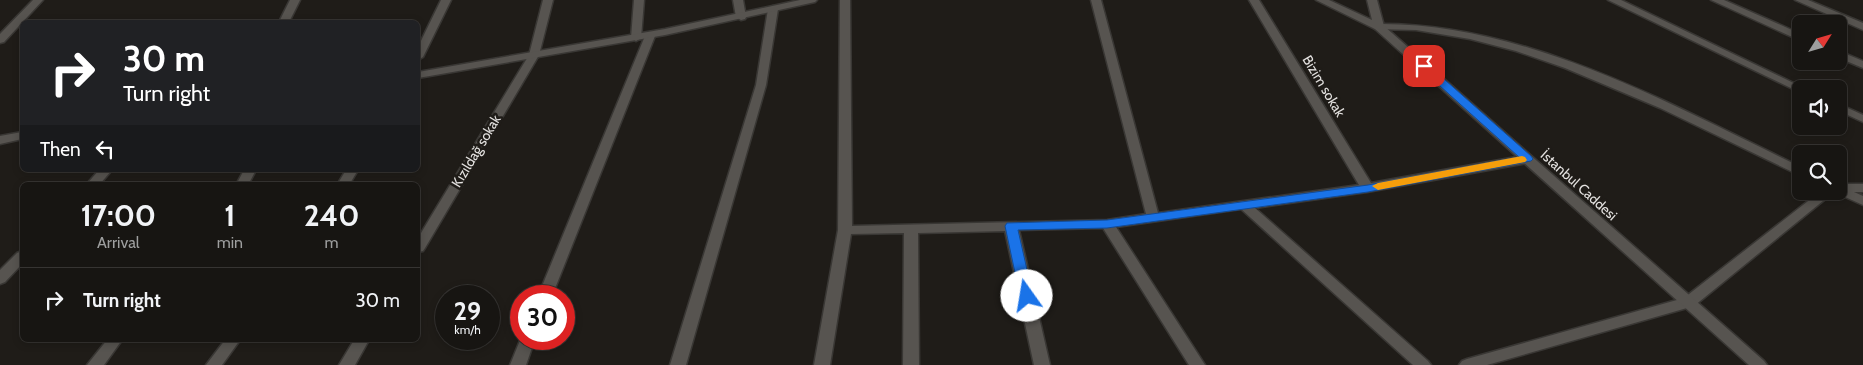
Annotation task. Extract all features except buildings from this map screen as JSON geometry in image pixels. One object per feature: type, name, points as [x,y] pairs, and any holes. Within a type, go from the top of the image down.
[{"type":"street","points":[[0,40],[38,0]]},
{"type":"street","points":[[285,20],[295,0]]},
{"type":"street","points":[[420,53],[446,0]]},
{"type":"street","name":"Kızıldağ sokak","points":[[420,245],[534,55],[548,0]]},
{"type":"street","points":[[636,38],[639,0]]},
{"type":"street","points":[[738,0],[741,17]]},
{"type":"street","points":[[420,75],[650,36],[812,0]]},
{"type":"street","points":[[822,365],[845,230],[845,0]]},
{"type":"street","points":[[1096,0],[1153,218]]},
{"type":"street","name":"Bizim sokak","points":[[1254,0],[1368,188]]},
{"type":"street","points":[[1321,0],[1379,27],[1430,30],[1477,38],[1546,57],[1632,92],[1792,168]]},
{"type":"street","points":[[1372,0],[1379,27]]},
{"type":"street","points":[[1613,0],[1792,85]]},
{"type":"street","points":[[1716,0],[1792,34]]},
{"type":"street","points":[[1800,0],[1863,27]]},
{"type":"street","points":[[678,365],[761,85],[773,10]]},
{"type":"street","name":"İstanbul Caddesi","points":[[1379,27],[1759,365]]},
{"type":"street","points":[[549,285],[650,36]]},
{"type":"street","points":[[1848,58],[1863,65]]},
{"type":"street","points":[[1847,111],[1863,119]]},
{"type":"street","points":[[2,140],[20,136]]},
{"type":"street","points":[[845,230],[1107,224],[1368,188],[1527,159]]},
{"type":"street","points":[[95,182],[104,172]]},
{"type":"street","points":[[1847,189],[1863,188]]},
{"type":"street","points":[[1847,193],[1863,201]]},
{"type":"street","points":[[1467,365],[1689,302],[1818,200]]},
{"type":"street","points":[[1244,205],[1423,365]]},
{"type":"street","points":[[1107,224],[1197,365]]},
{"type":"street","points":[[1011,226],[1042,365]]},
{"type":"street","points":[[911,365],[912,228]]},
{"type":"street","points":[[0,279],[20,258]]},
{"type":"street","points":[[95,365],[113,342]]},
{"type":"street","points":[[214,365],[231,342]]},
{"type":"street","points":[[347,365],[361,342]]},
{"type":"street","points":[[518,365],[524,350]]},
{"type":"slow traffic","points":[[1378,186],[1522,160]]},
{"type":"route","points":[[1027,296],[1011,226],[1107,224],[1368,188],[1527,159],[1424,66]]}]
